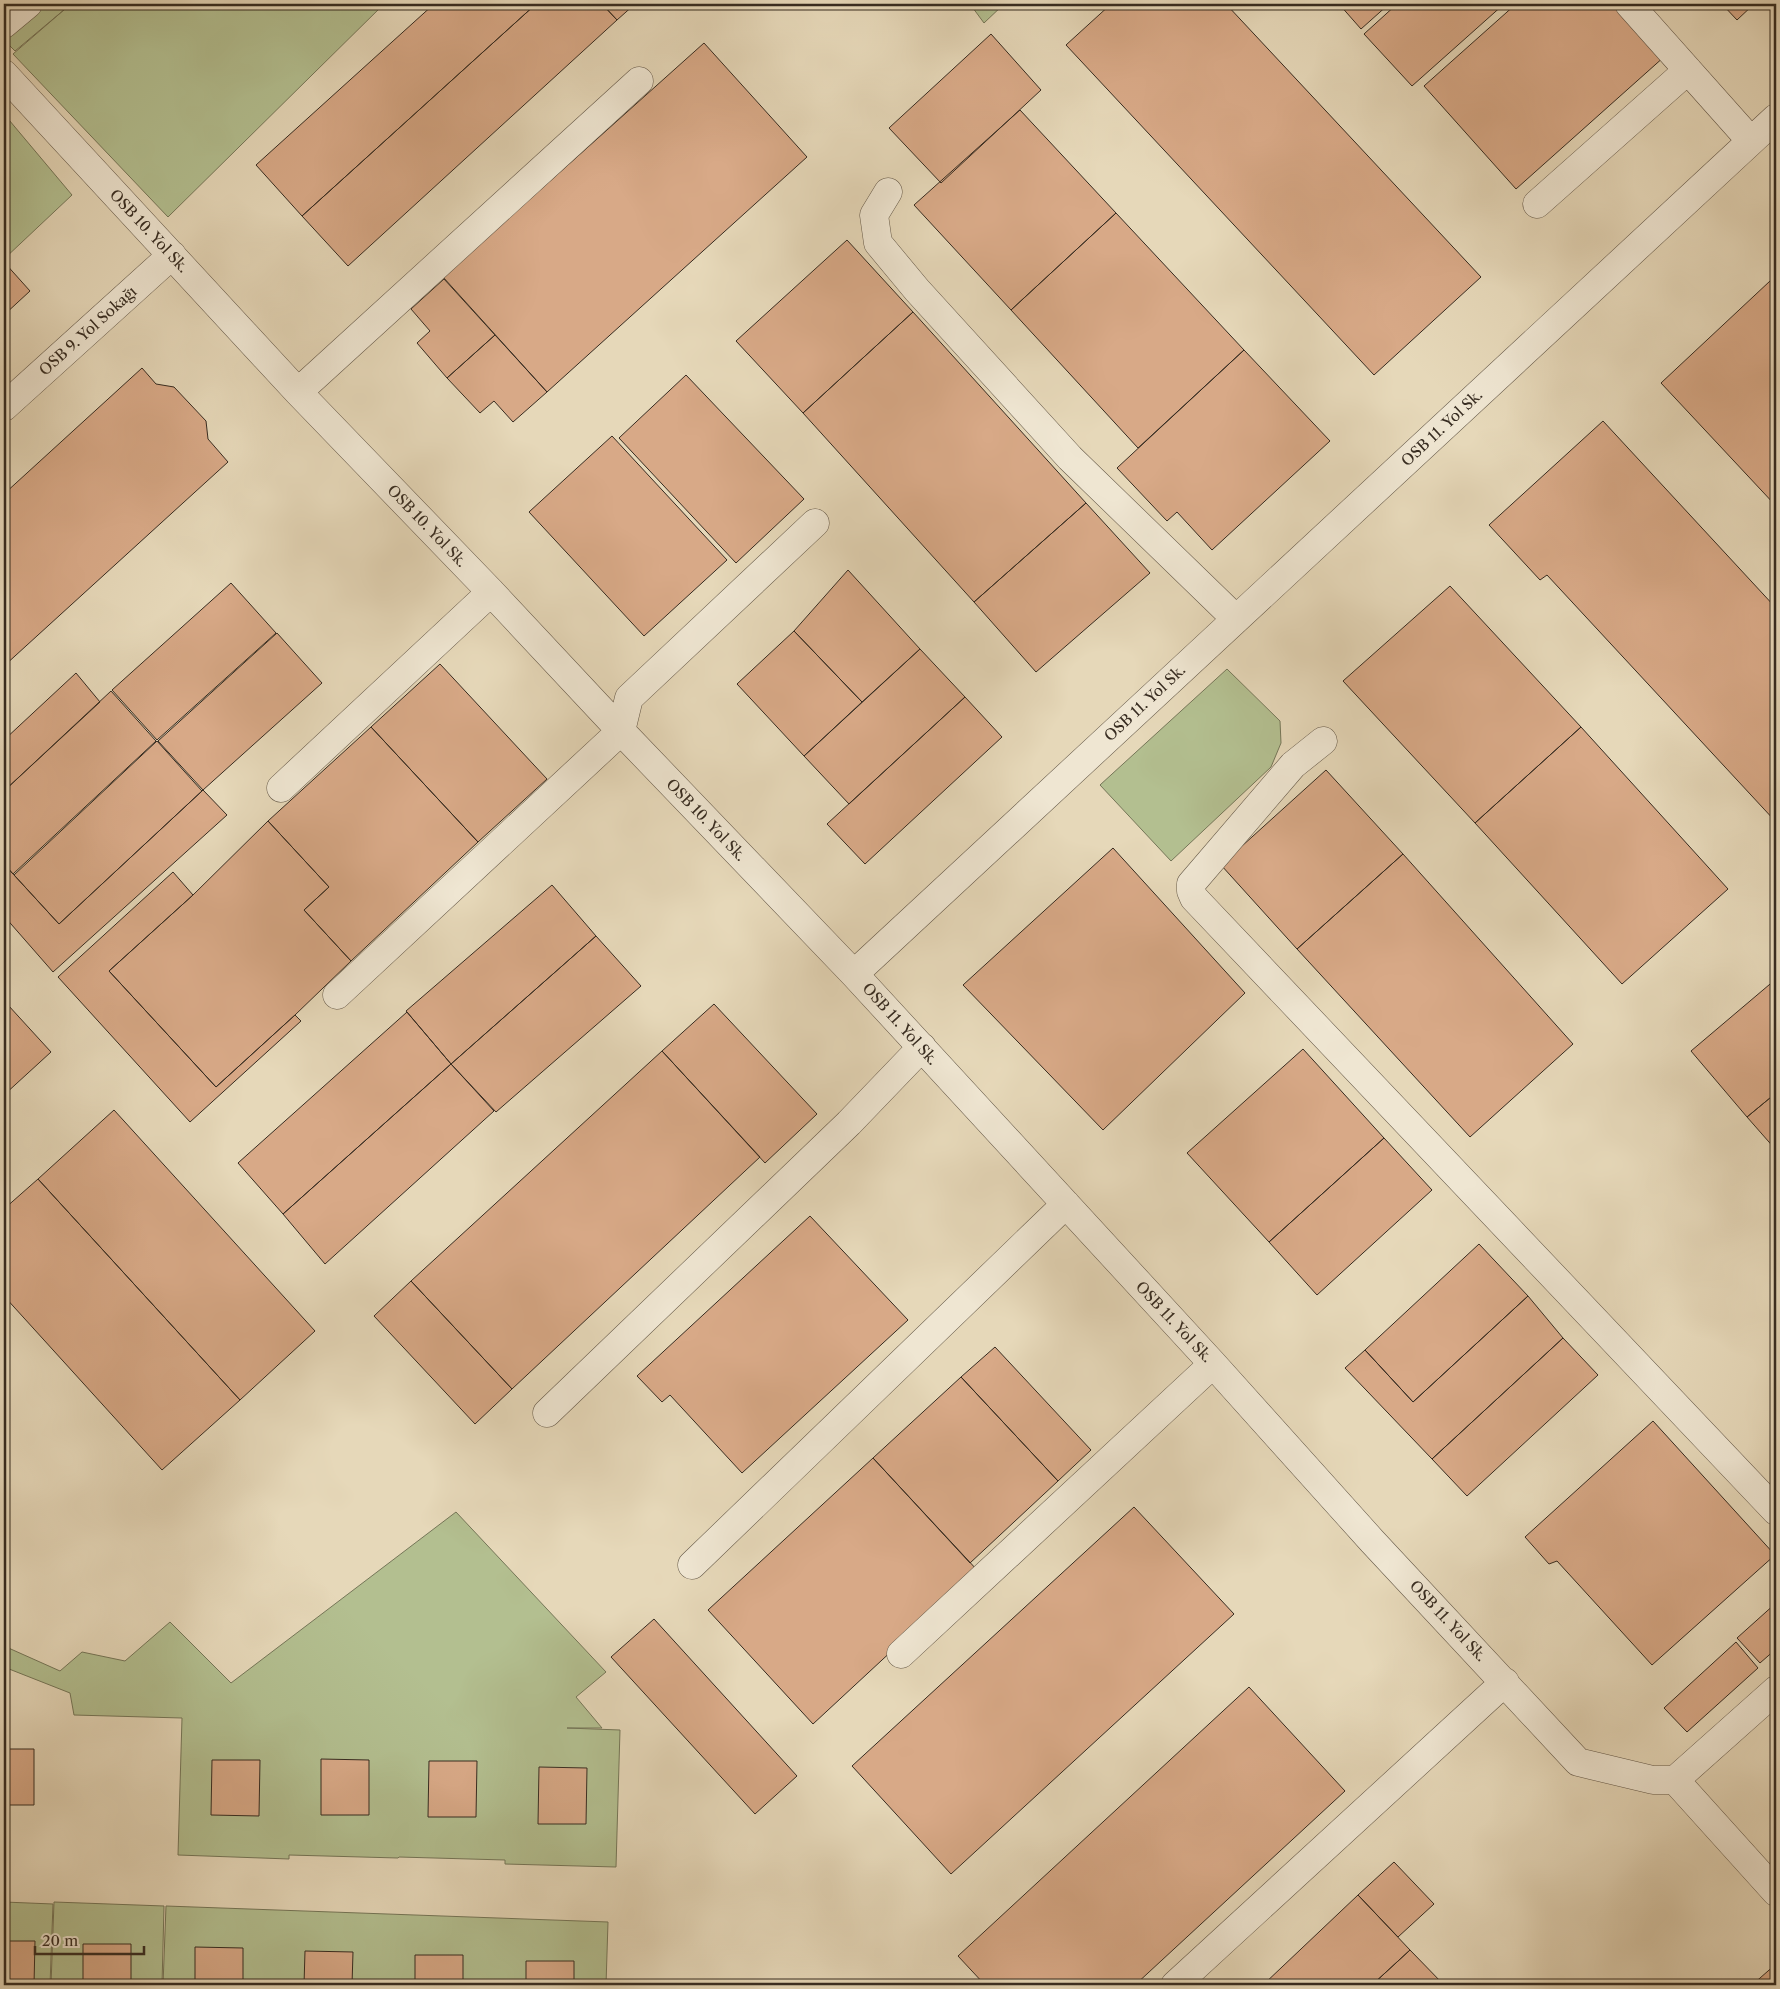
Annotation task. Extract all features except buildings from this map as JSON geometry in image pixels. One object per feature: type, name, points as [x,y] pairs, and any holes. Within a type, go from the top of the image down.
[{"type":"street","points":[[4,24],[28,4]]},
{"type":"street","points":[[1629,4],[1751,141]]},
{"type":"street","points":[[1538,204],[1688,70]]},
{"type":"street","name":"OSB 10. Yol Sk.","points":[[4,74],[298,392],[854,974]]},
{"type":"street","points":[[298,392],[639,81]]},
{"type":"street","name":"OSB 11. Yol Sk.","points":[[1675,1780],[1653,1780],[1578,1762],[1372,1542],[1213,1364],[854,974],[1776,118]]},
{"type":"street","points":[[888,192],[874,215],[878,243],[917,290],[1070,458],[1236,619]]},
{"type":"street","name":"OSB 9. Yol Sokağı","points":[[4,407],[172,255]]},
{"type":"street","points":[[337,994],[621,732],[629,698],[815,522]]},
{"type":"street","points":[[281,788],[490,592]]},
{"type":"street","points":[[1322,741],[1293,765],[1192,884],[1191,891],[1194,898],[1776,1511]]},
{"type":"street","points":[[547,1413],[849,1123],[922,1047]]},
{"type":"street","points":[[692,1565],[1066,1204]]},
{"type":"street","points":[[901,1654],[1213,1364]]},
{"type":"street","points":[[1175,1985],[1505,1682]]},
{"type":"street","points":[[1776,1690],[1675,1780],[1776,1892]]},
{"type":"green space","points":[[4,4],[384,4],[168,217],[13,54],[65,9],[15,51],[4,40]]},
{"type":"green space","points":[[970,4],[1004,4],[984,23]]},
{"type":"green space","points":[[4,114],[72,195],[4,259]]},
{"type":"green space","points":[[1227,669],[1280,721],[1281,743],[1271,767],[1171,861],[1100,785]]},
{"type":"green space","points":[[456,1512],[606,1672],[576,1697],[602,1728],[567,1728],[620,1730],[616,1867],[505,1864],[505,1860],[399,1857],[289,1855],[289,1859],[178,1855],[182,1718],[74,1715],[70,1693],[4,1667],[4,1646],[60,1671],[82,1652],[125,1661],[170,1622],[231,1683]]},
{"type":"green space","points":[[4,1902],[53,1904],[50,1985],[4,1985]]},
{"type":"green space","points":[[54,1902],[164,1906],[162,1985],[51,1985]]},
{"type":"green space","points":[[166,1906],[608,1922],[606,1985],[163,1985]]}]
